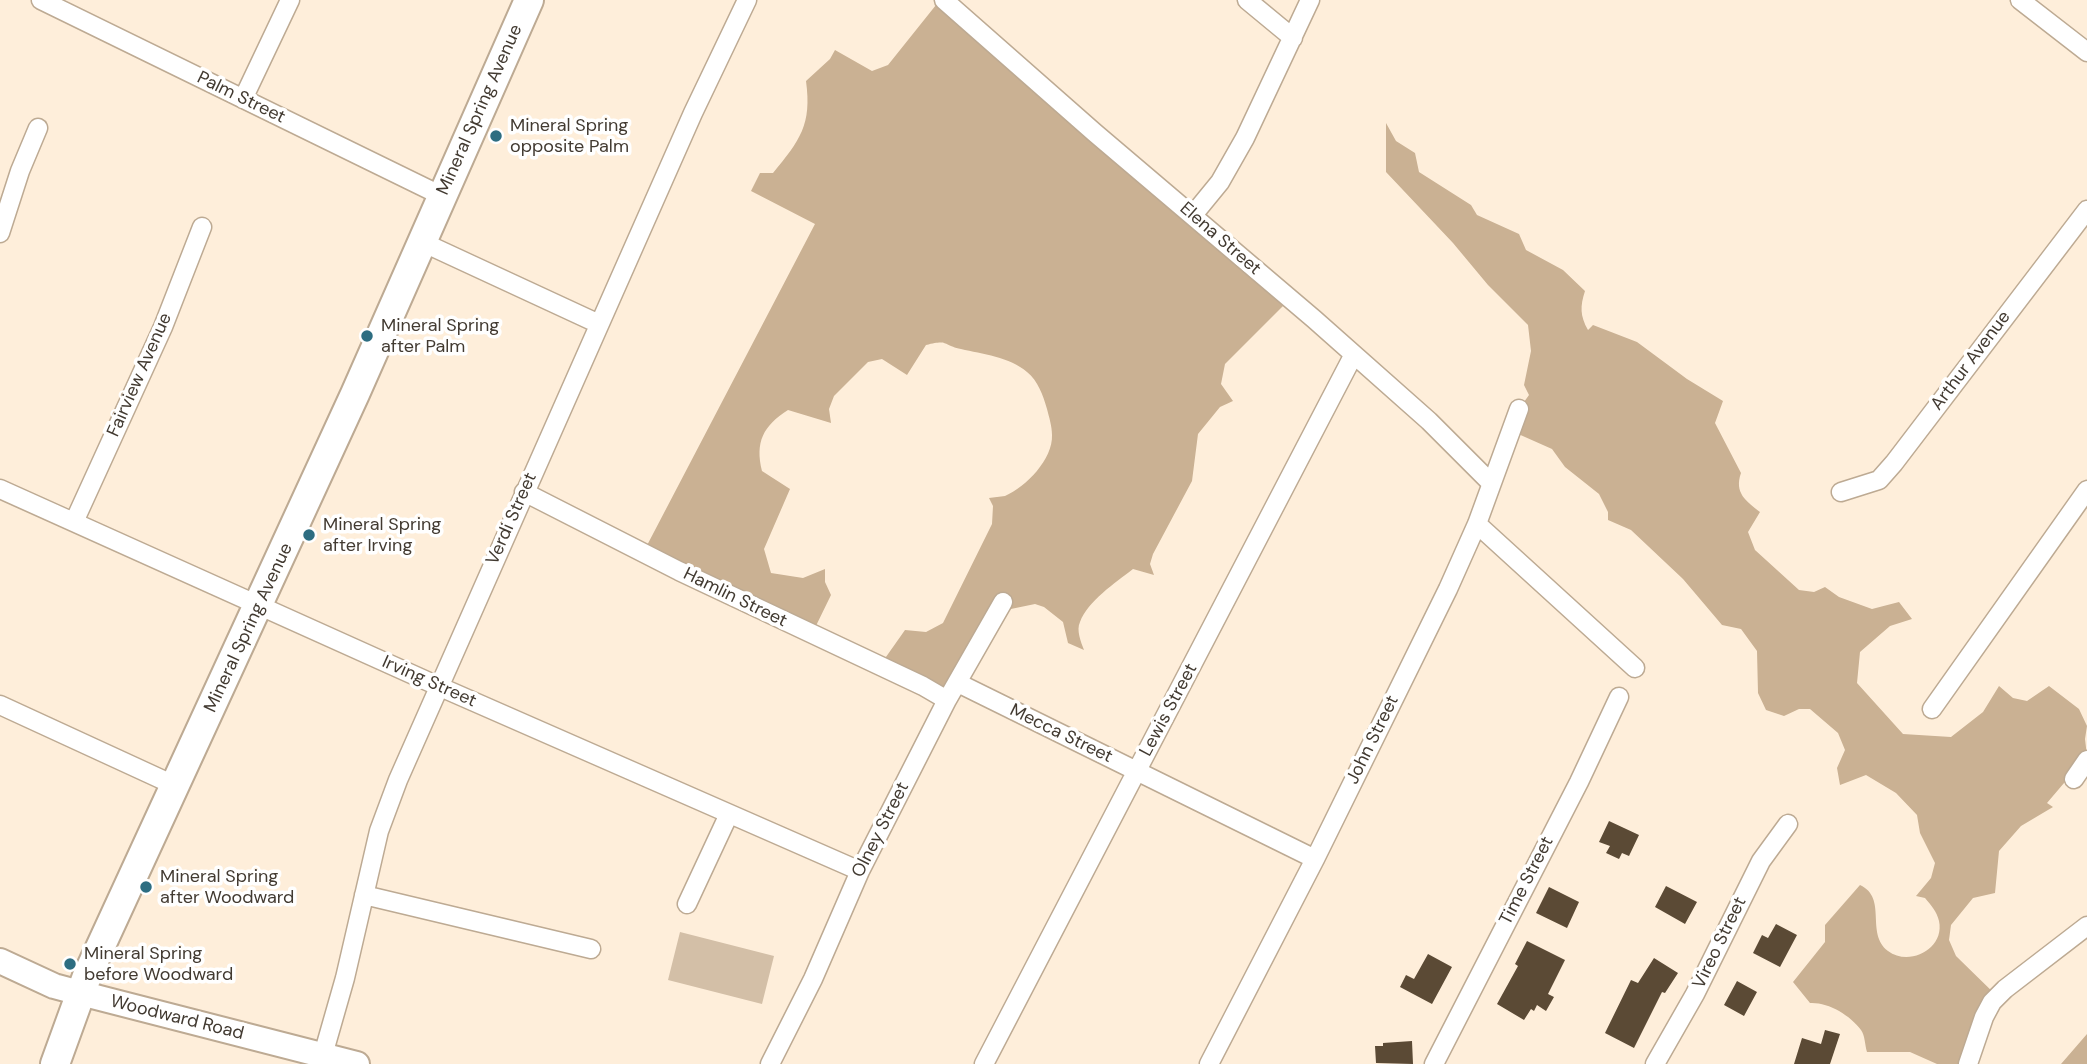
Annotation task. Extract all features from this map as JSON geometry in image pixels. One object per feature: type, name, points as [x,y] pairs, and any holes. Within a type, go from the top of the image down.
[{"type":"main road","name":"Mineral Spring Avenue","points":[[55,1064],[176,786],[529,0]]},
{"type":"street","name":"Palm Street","points":[[41,0],[442,196]]},
{"type":"street","points":[[243,99],[290,0]]},
{"type":"street","name":"Verdi Street","points":[[323,1055],[345,978],[379,831],[438,686],[693,113],[747,0]]},
{"type":"street","name":"Elena Street","points":[[944,0],[1429,421],[1491,483]]},
{"type":"street","points":[[1247,0],[1293,38]]},
{"type":"street","points":[[1193,215],[1220,182],[1245,138],[1310,0]]},
{"type":"street","points":[[2020,0],[2087,52]]},
{"type":"street","points":[[0,233],[6,192],[38,128]]},
{"type":"street","name":"Arthur Avenue","points":[[1841,492],[1879,480],[1894,463],[2087,210]]},
{"type":"street","name":"Fairview Avenue","points":[[74,522],[163,327],[202,227]]},
{"type":"street","points":[[422,243],[600,324]]},
{"type":"street","name":"Lewis Street","points":[[984,1064],[1353,356]]},
{"type":"street","name":"John Street","points":[[1209,1064],[1315,859],[1448,589],[1477,524],[1519,409]]},
{"type":"street","name":"Irving Street","points":[[0,489],[438,686],[860,871]]},
{"type":"street","points":[[1932,709],[2087,490]]},
{"type":"street","name":"Hamlin Street","points":[[524,492],[679,571],[923,686],[947,700]]},
{"type":"street","points":[[1477,524],[1635,668]]},
{"type":"street","name":"Olney Street","points":[[770,1064],[813,979],[860,871],[947,700],[1003,602]]},
{"type":"street","name":"Mecca Street","points":[[958,683],[1315,859]]},
{"type":"street","name":"Time Street","points":[[1434,1064],[1579,782],[1619,697]]},
{"type":"street","points":[[0,705],[176,786]]},
{"type":"street","points":[[2074,779],[2087,760]]},
{"type":"street","points":[[687,904],[729,814]]},
{"type":"street","name":"Vireo Street","points":[[1655,1064],[1695,994],[1761,861],[1788,824]]},
{"type":"street","points":[[364,895],[591,948]]},
{"type":"street","points":[[1968,1064],[1992,1002],[2004,989],[2087,926]]},
{"type":"street","name":"Woodward Road","points":[[0,961],[54,986],[357,1064]]},
{"type":"shaded area","points":[[940,0],[1287,302],[1225,364],[1221,384],[1233,401],[1220,407],[1198,434],[1192,481],[1153,554],[1150,564],[1154,575],[1133,569],[1110,586],[1089,607],[1079,625],[1079,636],[1084,650],[1068,643],[1063,622],[1044,607],[1035,604],[1006,610],[951,702],[881,664],[905,630],[926,632],[943,623],[992,524],[993,506],[989,498],[1005,496],[1021,486],[1037,471],[1048,453],[1052,432],[1042,394],[1031,376],[1012,363],[942,343],[933,343],[926,345],[907,375],[882,359],[868,362],[834,396],[829,409],[831,423],[788,410],[772,422],[761,443],[762,471],[790,489],[764,549],[771,573],[803,578],[825,569],[825,582],[831,595],[812,634],[643,553],[815,224],[751,191],[760,173],[773,173],[802,131],[807,109],[806,81],[830,59],[835,50],[872,71],[888,65]]},
{"type":"shaded area","points":[[1386,123],[1396,141],[1415,153],[1419,172],[1471,205],[1477,215],[1519,234],[1526,250],[1563,270],[1585,291],[1582,311],[1588,330],[1593,325],[1637,342],[1687,379],[1723,401],[1715,423],[1741,473],[1740,491],[1760,512],[1748,532],[1755,550],[1799,590],[1814,592],[1825,587],[1839,597],[1872,609],[1899,602],[1912,619],[1890,626],[1860,652],[1857,683],[1903,734],[1951,737],[1983,712],[1999,686],[2013,698],[2027,701],[2049,686],[2079,709],[2087,726],[2087,756],[2047,803],[2053,807],[2021,826],[1999,851],[1995,893],[1973,898],[1951,925],[1949,940],[1956,956],[2000,999],[1974,1064],[1937,1064],[1910,1052],[1867,1052],[1862,1032],[1851,1019],[1831,1007],[1810,1003],[1793,982],[1825,942],[1825,925],[1860,885],[1873,898],[1878,935],[1881,944],[1888,951],[1906,957],[1915,956],[1924,953],[1937,940],[1937,915],[1925,898],[1916,896],[1931,878],[1935,863],[1920,833],[1917,815],[1896,793],[1866,775],[1840,785],[1837,768],[1845,750],[1838,733],[1810,709],[1799,709],[1784,716],[1766,710],[1758,693],[1757,651],[1741,629],[1722,625],[1683,579],[1631,530],[1608,520],[1608,512],[1599,494],[1565,467],[1552,449],[1516,433],[1519,409],[1529,395],[1524,385],[1531,351],[1528,325],[1488,285],[1453,243],[1386,172]]},
{"type":"shaded area","points":[[680,932],[774,956],[762,1004],[668,980]]},
{"type":"shaded area","points":[[2087,1034],[2087,1064],[2061,1064]]},
{"type":"building","points":[[1609,821],[1639,835],[1629,856],[1622,853],[1619,859],[1606,853],[1610,846],[1599,842]]},
{"type":"building","points":[[1666,886],[1697,902],[1685,924],[1655,907]]},
{"type":"building","points":[[1549,887],[1579,902],[1567,928],[1536,913]]},
{"type":"building","points":[[1776,924],[1797,935],[1780,967],[1753,953],[1762,935],[1768,938]]},
{"type":"building","points":[[1527,941],[1565,960],[1548,994],[1554,997],[1546,1011],[1537,1005],[1524,1020],[1497,1004],[1518,966],[1515,964]]},
{"type":"building","points":[[1428,954],[1452,967],[1432,1004],[1400,987],[1406,975],[1414,979]]},
{"type":"building","points":[[1654,958],[1678,973],[1665,993],[1662,992],[1634,1048],[1605,1033],[1631,980],[1638,983]]},
{"type":"building","points":[[1737,981],[1757,992],[1744,1016],[1724,1005]]},
{"type":"building","points":[[1825,1030],[1840,1034],[1830,1064],[1794,1064],[1802,1038],[1821,1044]]},
{"type":"building","points":[[1412,1041],[1413,1064],[1376,1063],[1375,1046]]},
{"type":"place","name":"Mineral Spring opposite Palm","points":[[496,136]]},
{"type":"place","name":"Mineral Spring after Palm","points":[[367,336]]},
{"type":"place","name":"Mineral Spring after Irving","points":[[309,535]]},
{"type":"place","name":"Mineral Spring after Woodward","points":[[146,887]]},
{"type":"place","name":"Mineral Spring before Woodward","points":[[70,964]]}]
